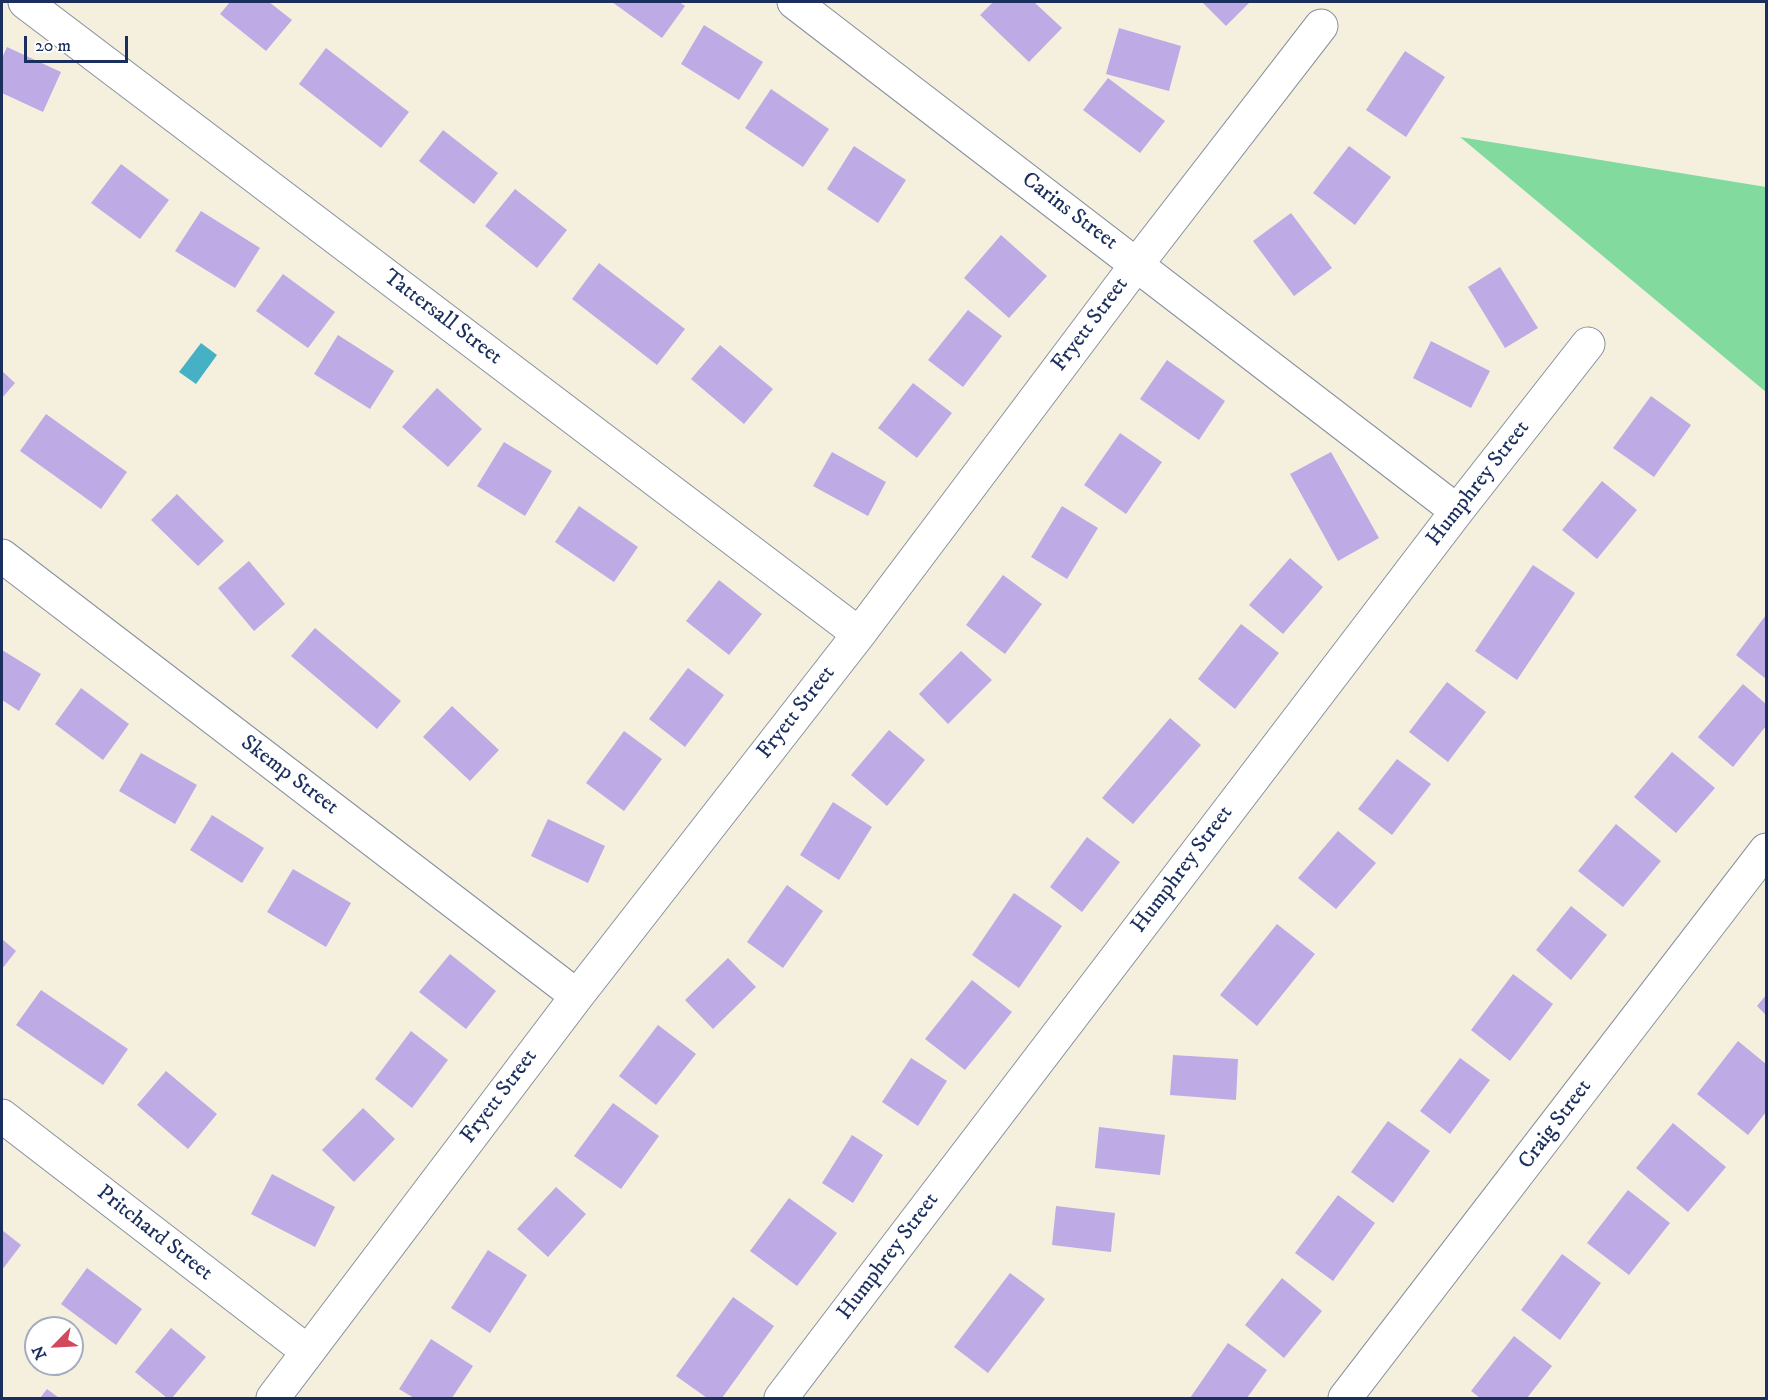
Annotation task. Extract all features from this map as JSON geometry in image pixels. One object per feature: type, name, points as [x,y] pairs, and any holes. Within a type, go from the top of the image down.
[{"type":"street","name":"Tattersall Street","points":[[25,2],[859,634]]},
{"type":"street","name":"Carins Street","points":[[794,2],[1457,511]]},
{"type":"street","name":"Fryett Street","points":[[273,1398],[577,996],[859,634],[1137,264],[1321,26]]},
{"type":"street","name":"Humphrey Street","points":[[781,1398],[1457,511],[1588,344]]},
{"type":"street","name":"Skemp Street","points":[[2,556],[577,996]]},
{"type":"street","name":"Craig Street","points":[[1345,1398],[1767,850]]},
{"type":"street","name":"Pritchard Street","points":[[2,1116],[307,1351]]},
{"type":"green space","points":[[1460,137],[1766,187],[1766,392]]},
{"type":"water","points":[[201,343],[217,355],[196,384],[179,372]]},
{"type":"building","points":[[230,2],[269,2],[292,20],[266,51],[220,14]]},
{"type":"building","points":[[612,2],[679,2],[685,6],[662,38]]},
{"type":"building","points":[[993,2],[1034,2],[1062,28],[1029,62],[980,15]]},
{"type":"building","points":[[1202,2],[1250,2],[1226,26]]},
{"type":"building","points":[[704,25],[763,62],[739,100],[681,64]]},
{"type":"building","points":[[1119,28],[1181,46],[1169,91],[1106,74]]},
{"type":"building","points":[[7,47],[61,72],[43,112],[2,93],[2,58]]},
{"type":"building","points":[[326,48],[409,112],[381,148],[299,84]]},
{"type":"building","points":[[1405,51],[1445,77],[1406,137],[1366,110]]},
{"type":"building","points":[[1108,78],[1165,121],[1140,153],[1083,110]]},
{"type":"building","points":[[771,89],[829,129],[803,167],[745,128]]},
{"type":"building","points":[[443,130],[498,173],[474,204],[419,161]]},
{"type":"building","points":[[854,146],[906,180],[878,223],[827,189]]},
{"type":"building","points":[[1349,146],[1391,177],[1355,225],[1313,193]]},
{"type":"building","points":[[121,164],[169,200],[140,239],[91,203]]},
{"type":"building","points":[[515,189],[567,230],[537,268],[485,226]]},
{"type":"building","points":[[201,211],[260,248],[235,288],[175,251]]},
{"type":"building","points":[[1291,213],[1332,268],[1294,296],[1253,241]]},
{"type":"building","points":[[1001,235],[1047,276],[1009,318],[964,278]]},
{"type":"building","points":[[599,263],[685,329],[657,365],[572,299]]},
{"type":"building","points":[[1500,267],[1538,328],[1505,348],[1468,287]]},
{"type":"building","points":[[283,274],[335,312],[308,348],[256,311]]},
{"type":"building","points":[[968,310],[1002,336],[963,387],[928,360]]},
{"type":"building","points":[[338,335],[394,371],[370,409],[314,374]]},
{"type":"building","points":[[1431,341],[1490,371],[1471,408],[1413,378]]},
{"type":"building","points":[[720,345],[773,389],[744,424],[691,379]]},
{"type":"building","points":[[1167,360],[1225,401],[1199,440],[1140,399]]},
{"type":"building","points":[[2,371],[15,383],[2,398]]},
{"type":"building","points":[[913,383],[952,413],[917,458],[878,428]]},
{"type":"building","points":[[437,388],[482,429],[448,467],[402,427]]},
{"type":"building","points":[[1651,396],[1691,425],[1654,477],[1613,448]]},
{"type":"building","points":[[46,414],[127,472],[101,509],[20,451]]},
{"type":"building","points":[[1120,433],[1162,462],[1126,514],[1084,485]]},
{"type":"building","points":[[504,442],[552,471],[525,516],[477,486]]},
{"type":"building","points":[[832,452],[886,482],[868,516],[813,486]]},
{"type":"building","points":[[1331,452],[1379,538],[1338,561],[1290,474]]},
{"type":"building","points":[[1602,481],[1637,510],[1597,559],[1562,530]]},
{"type":"building","points":[[177,494],[224,541],[198,566],[151,520]]},
{"type":"building","points":[[579,506],[638,547],[614,582],[555,542]]},
{"type":"building","points":[[1062,506],[1098,528],[1067,579],[1031,557]]},
{"type":"building","points":[[1290,558],[1323,587],[1283,634],[1249,605]]},
{"type":"building","points":[[249,561],[285,604],[254,631],[218,588]]},
{"type":"building","points":[[1533,565],[1575,593],[1517,680],[1475,651]]},
{"type":"building","points":[[1003,575],[1042,604],[1005,654],[966,625]]},
{"type":"building","points":[[719,580],[762,614],[729,655],[686,621]]},
{"type":"building","points":[[1766,615],[1766,679],[1736,655]]},
{"type":"building","points":[[1241,624],[1279,653],[1235,709],[1198,679]]},
{"type":"building","points":[[315,628],[401,701],[377,729],[291,656]]},
{"type":"building","points":[[2,650],[41,674],[19,711],[2,700]]},
{"type":"building","points":[[961,651],[992,680],[948,724],[919,694]]},
{"type":"building","points":[[688,668],[724,695],[685,747],[649,719]]},
{"type":"building","points":[[1447,682],[1486,712],[1448,762],[1409,732]]},
{"type":"building","points":[[1743,684],[1766,704],[1766,726],[1733,767],[1698,737]]},
{"type":"building","points":[[81,688],[129,724],[103,760],[55,724]]},
{"type":"building","points":[[452,706],[499,750],[470,781],[423,737]]},
{"type":"building","points":[[1170,718],[1201,745],[1133,824],[1102,798]]},
{"type":"building","points":[[889,730],[925,760],[887,806],[851,775]]},
{"type":"building","points":[[624,731],[662,759],[624,811],[586,783]]},
{"type":"building","points":[[1672,752],[1715,788],[1676,833],[1634,797]]},
{"type":"building","points":[[141,753],[197,785],[175,824],[119,791]]},
{"type":"building","points":[[1397,759],[1431,784],[1392,835],[1358,809]]},
{"type":"building","points":[[833,802],[872,827],[839,880],[800,855]]},
{"type":"building","points":[[212,815],[264,848],[242,883],[190,850]]},
{"type":"building","points":[[548,819],[605,846],[588,883],[531,856]]},
{"type":"building","points":[[1616,824],[1661,861],[1623,907],[1578,871]]},
{"type":"building","points":[[1338,831],[1376,863],[1336,909],[1298,878]]},
{"type":"building","points":[[1087,837],[1120,862],[1082,912],[1050,887]]},
{"type":"building","points":[[293,869],[351,903],[326,947],[267,912]]},
{"type":"building","points":[[787,885],[823,911],[783,968],[747,942]]},
{"type":"building","points":[[1014,893],[1062,926],[1019,988],[972,955]]},
{"type":"building","points":[[1571,906],[1607,935],[1571,980],[1536,950]]},
{"type":"building","points":[[1277,924],[1315,954],[1257,1026],[1220,995]]},
{"type":"building","points":[[2,939],[16,951],[2,969]]},
{"type":"building","points":[[450,954],[496,991],[466,1029],[419,992]]},
{"type":"building","points":[[728,958],[756,987],[713,1029],[685,1000]]},
{"type":"building","points":[[1513,974],[1553,1004],[1510,1061],[1471,1030]]},
{"type":"building","points":[[972,980],[1012,1012],[965,1070],[925,1039]]},
{"type":"building","points":[[41,990],[128,1049],[103,1085],[16,1025]]},
{"type":"building","points":[[1766,995],[1766,1015],[1757,1006]]},
{"type":"building","points":[[658,1025],[696,1054],[656,1105],[619,1076]]},
{"type":"building","points":[[411,1031],[448,1060],[412,1108],[375,1079]]},
{"type":"building","points":[[1738,1041],[1766,1064],[1766,1112],[1748,1135],[1697,1094]]},
{"type":"building","points":[[1173,1055],[1238,1059],[1236,1100],[1170,1095]]},
{"type":"building","points":[[911,1058],[947,1081],[918,1126],[882,1102]]},
{"type":"building","points":[[1460,1058],[1490,1080],[1450,1134],[1420,1111]]},
{"type":"building","points":[[166,1071],[217,1114],[188,1149],[137,1105]]},
{"type":"building","points":[[613,1103],[659,1136],[621,1189],[574,1156]]},
{"type":"building","points":[[363,1108],[395,1139],[354,1182],[322,1150]]},
{"type":"building","points":[[1388,1121],[1430,1151],[1393,1203],[1351,1172]]},
{"type":"building","points":[[1673,1123],[1726,1167],[1688,1212],[1636,1168]]},
{"type":"building","points":[[1099,1127],[1165,1135],[1160,1175],[1095,1168]]},
{"type":"building","points":[[852,1135],[883,1155],[853,1203],[822,1183]]},
{"type":"building","points":[[272,1174],[335,1207],[315,1247],[251,1214]]},
{"type":"building","points":[[556,1187],[586,1214],[548,1257],[517,1229]]},
{"type":"building","points":[[1628,1190],[1670,1223],[1629,1275],[1587,1243]]},
{"type":"building","points":[[1338,1195],[1375,1223],[1333,1281],[1295,1253]]},
{"type":"building","points":[[789,1198],[837,1233],[797,1286],[750,1251]]},
{"type":"building","points":[[1056,1206],[1115,1213],[1111,1252],[1052,1245]]},
{"type":"building","points":[[2,1230],[21,1245],[2,1270]]},
{"type":"building","points":[[488,1250],[527,1275],[490,1333],[451,1308]]},
{"type":"building","points":[[1562,1254],[1601,1283],[1560,1340],[1521,1310]]},
{"type":"building","points":[[87,1268],[142,1309],[116,1345],[84,1321],[84,1316],[77,1316],[61,1304]]},
{"type":"building","points":[[1010,1273],[1045,1299],[988,1373],[954,1347]]},
{"type":"building","points":[[1282,1278],[1322,1311],[1284,1358],[1245,1325]]},
{"type":"building","points":[[733,1297],[774,1326],[722,1398],[707,1398],[676,1376]]},
{"type":"building","points":[[171,1328],[206,1357],[172,1398],[167,1398],[135,1372]]},
{"type":"building","points":[[1514,1336],[1552,1366],[1527,1398],[1480,1398],[1471,1391]]},
{"type":"building","points":[[431,1339],[473,1366],[452,1398],[414,1398],[399,1389]]},
{"type":"building","points":[[1228,1343],[1267,1370],[1247,1398],[1190,1398]]},
{"type":"building","points":[[47,1389],[59,1398],[40,1398]]}]
